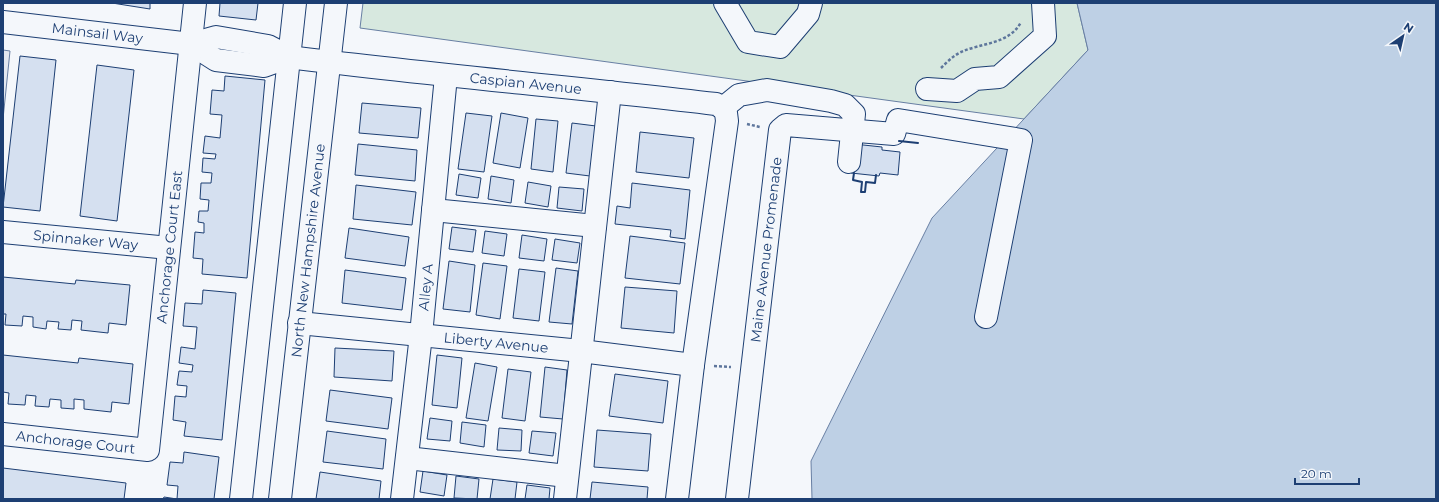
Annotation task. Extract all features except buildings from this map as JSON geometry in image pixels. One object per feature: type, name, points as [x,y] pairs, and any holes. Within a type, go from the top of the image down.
[{"type":"street","name":"Anchorage Court East","points":[[148,450],[195,3]]},
{"type":"street","points":[[241,499],[295,3]]},
{"type":"street","name":"North New Hampshire Avenue","points":[[280,499],[336,3]]},
{"type":"street","points":[[725,3],[748,42],[780,47],[808,14],[811,3]]},
{"type":"street","points":[[927,89],[957,91],[975,79],[999,77],[1045,36],[1042,3]]},
{"type":"street","name":"Mainsail Way","points":[[3,22],[191,44],[216,37],[268,46],[289,57],[329,62]]},
{"type":"street","name":"Caspian Avenue","points":[[329,62],[446,76],[716,104],[723,108]]},
{"type":"street","name":"Alley A","points":[[402,499],[421,335],[446,76]]},
{"type":"street","points":[[676,499],[692,365],[727,121],[726,113],[723,108],[739,95],[767,90],[845,105],[854,114],[849,162]]},
{"type":"street","points":[[565,499],[610,92]]},
{"type":"street","name":"Maine Avenue Promenade","points":[[737,499],[751,368],[780,130],[786,125],[894,134],[898,120],[1022,140],[986,317]]},
{"type":"street","points":[[433,210],[595,226]]},
{"type":"street","name":"Spinnaker Way","points":[[3,232],[169,248]]},
{"type":"street","name":"Liberty Avenue","points":[[299,323],[581,351],[692,365]]},
{"type":"street","name":"Anchorage Court","points":[[3,434],[148,450]]},
{"type":"street","points":[[407,458],[567,476]]},
{"type":"path","points":[[692,365],[751,368]]},
{"type":"shaded area","points":[[363,3],[1077,3],[1088,50],[1024,119],[360,28]]},
{"type":"shaded area","points":[[3,50],[10,51],[3,119]]},
{"type":"water","points":[[1077,3],[1436,3],[1436,499],[812,499],[811,461],[932,218],[1088,50]]},
{"type":"wall","points":[[899,141],[918,143]]},
{"type":"wall","points":[[854,173],[853,180],[862,182],[861,192],[865,192],[866,182],[875,183],[876,175]]}]
